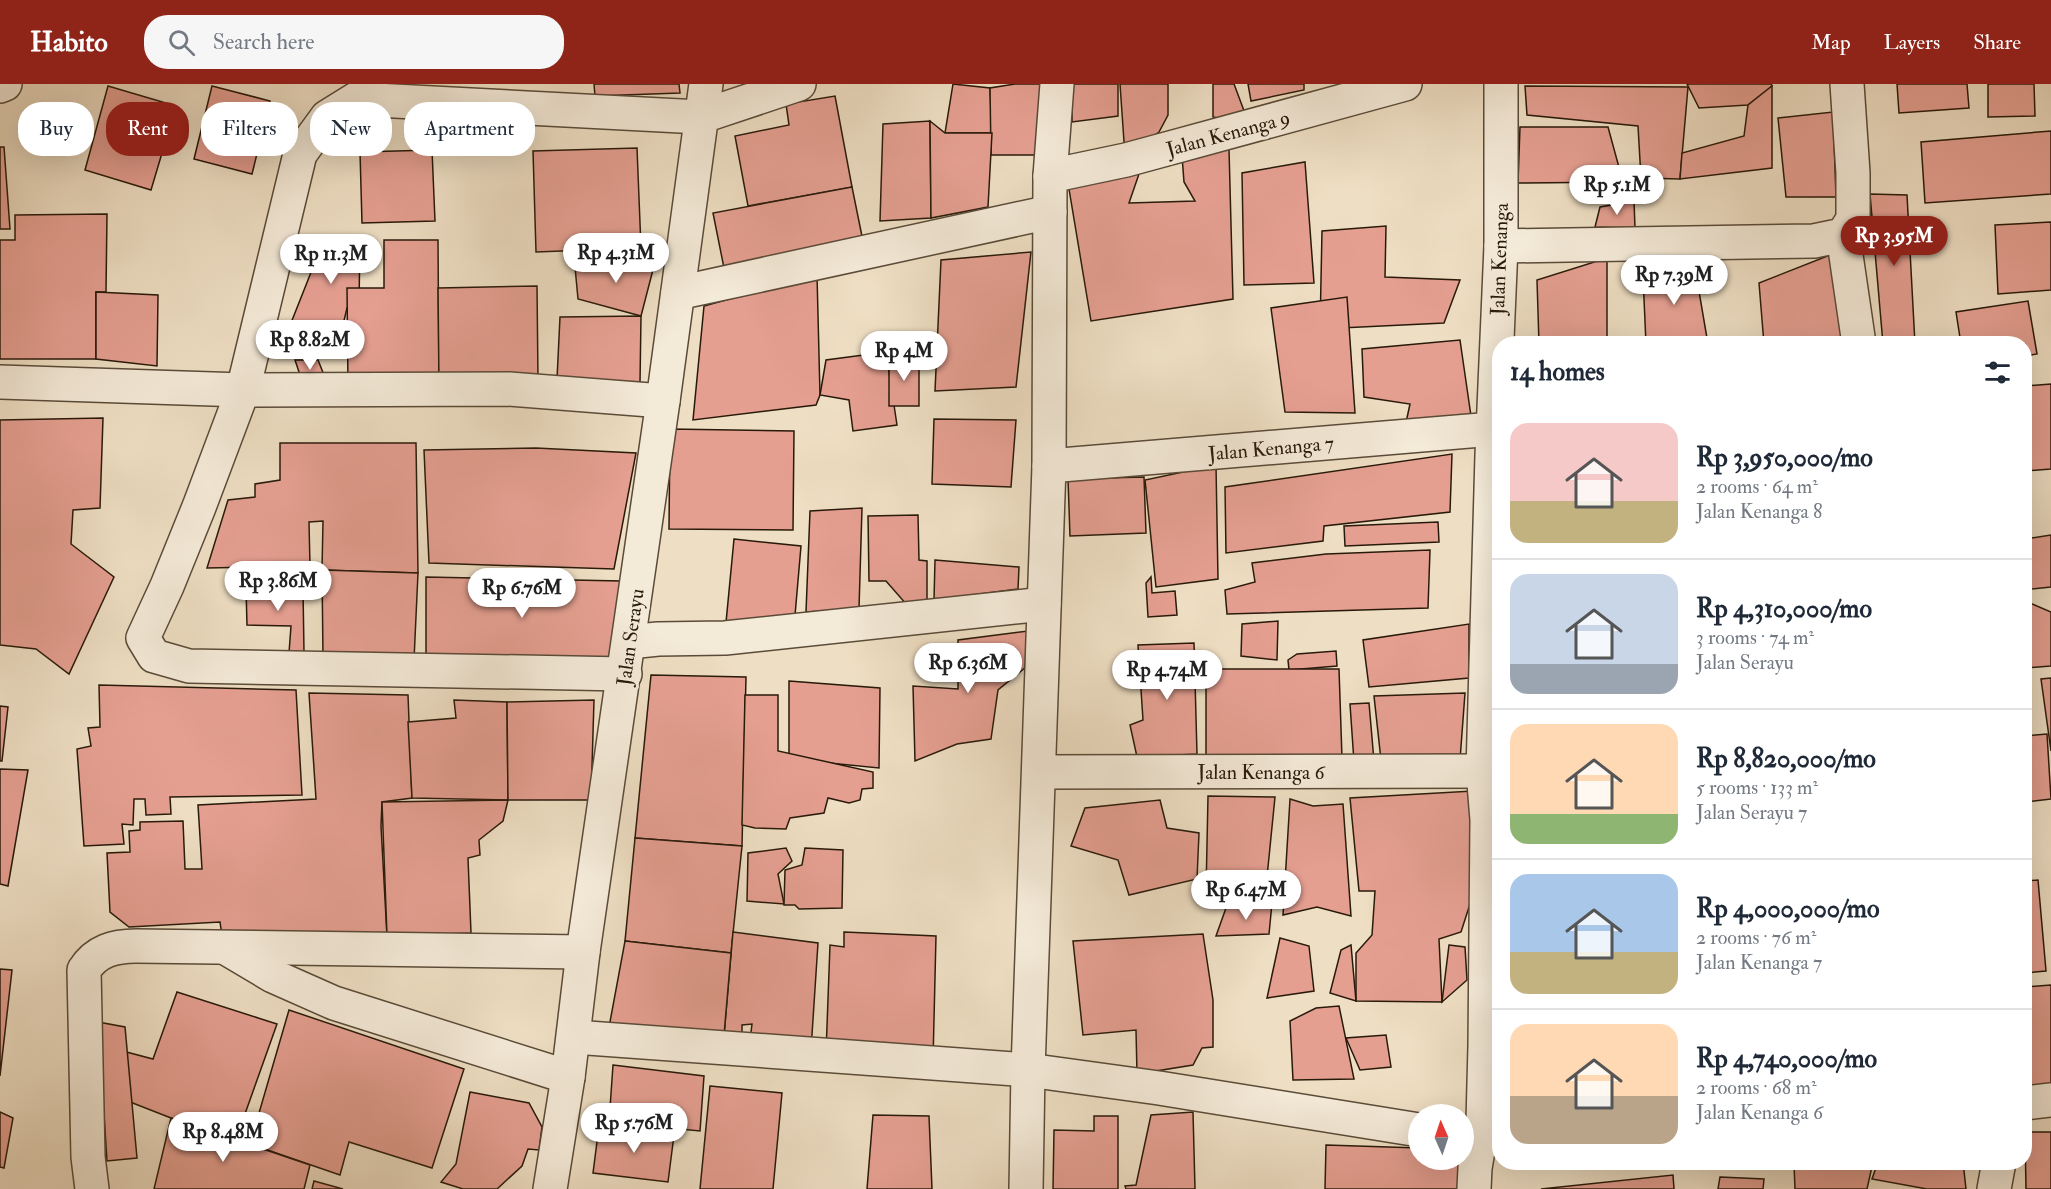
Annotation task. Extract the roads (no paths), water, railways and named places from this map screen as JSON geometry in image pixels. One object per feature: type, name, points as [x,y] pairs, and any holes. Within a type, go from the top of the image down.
[{"type":"street","points":[[0,86],[5,84]]},
{"type":"street","name":"Jalan Serayu","points":[[550,1189],[630,642],[706,84]]},
{"type":"street","points":[[625,674],[189,666],[154,656],[143,638],[199,507],[243,390],[300,154],[327,117],[356,99],[700,117],[799,84]]},
{"type":"street","points":[[1026,1189],[1049,466],[1050,176],[1057,84]]},
{"type":"street","name":"Jalan Kenanga 9","points":[[1050,176],[1137,157],[1405,84]]},
{"type":"street","name":"Jalan Kenanga","points":[[1498,336],[1502,246],[1501,84]]},
{"type":"street","points":[[1847,84],[1854,219],[1843,235],[1858,336]]},
{"type":"street","points":[[678,293],[1050,212]]},
{"type":"street","points":[[1502,246],[1814,241],[1843,235]]},
{"type":"street","points":[[0,382],[243,390],[509,389],[663,401]]},
{"type":"street","name":"Jalan Kenanga 7","points":[[1049,466],[1492,429]]},
{"type":"street","name":"Jalan Kenanga","points":[[1492,463],[1483,771],[1492,811]]},
{"type":"street","points":[[630,642],[736,637],[1044,604]]},
{"type":"street","name":"Jalan Kenanga 6","points":[[1039,772],[1483,771]]},
{"type":"street","name":"Jalan Kenanga","points":[[1474,1189],[1483,1121],[1492,870]]},
{"type":"street","points":[[92,1189],[88,1157],[84,970],[91,959],[119,946],[583,952]]},
{"type":"street","points":[[222,946],[273,976],[334,1003],[568,1077]]},
{"type":"street","points":[[574,1037],[1028,1070],[1159,1088],[1408,1128]]},
{"type":"street","points":[[2032,1102],[2051,1100]]},
{"type":"street","points":[[1994,1189],[1998,1170]]}]
